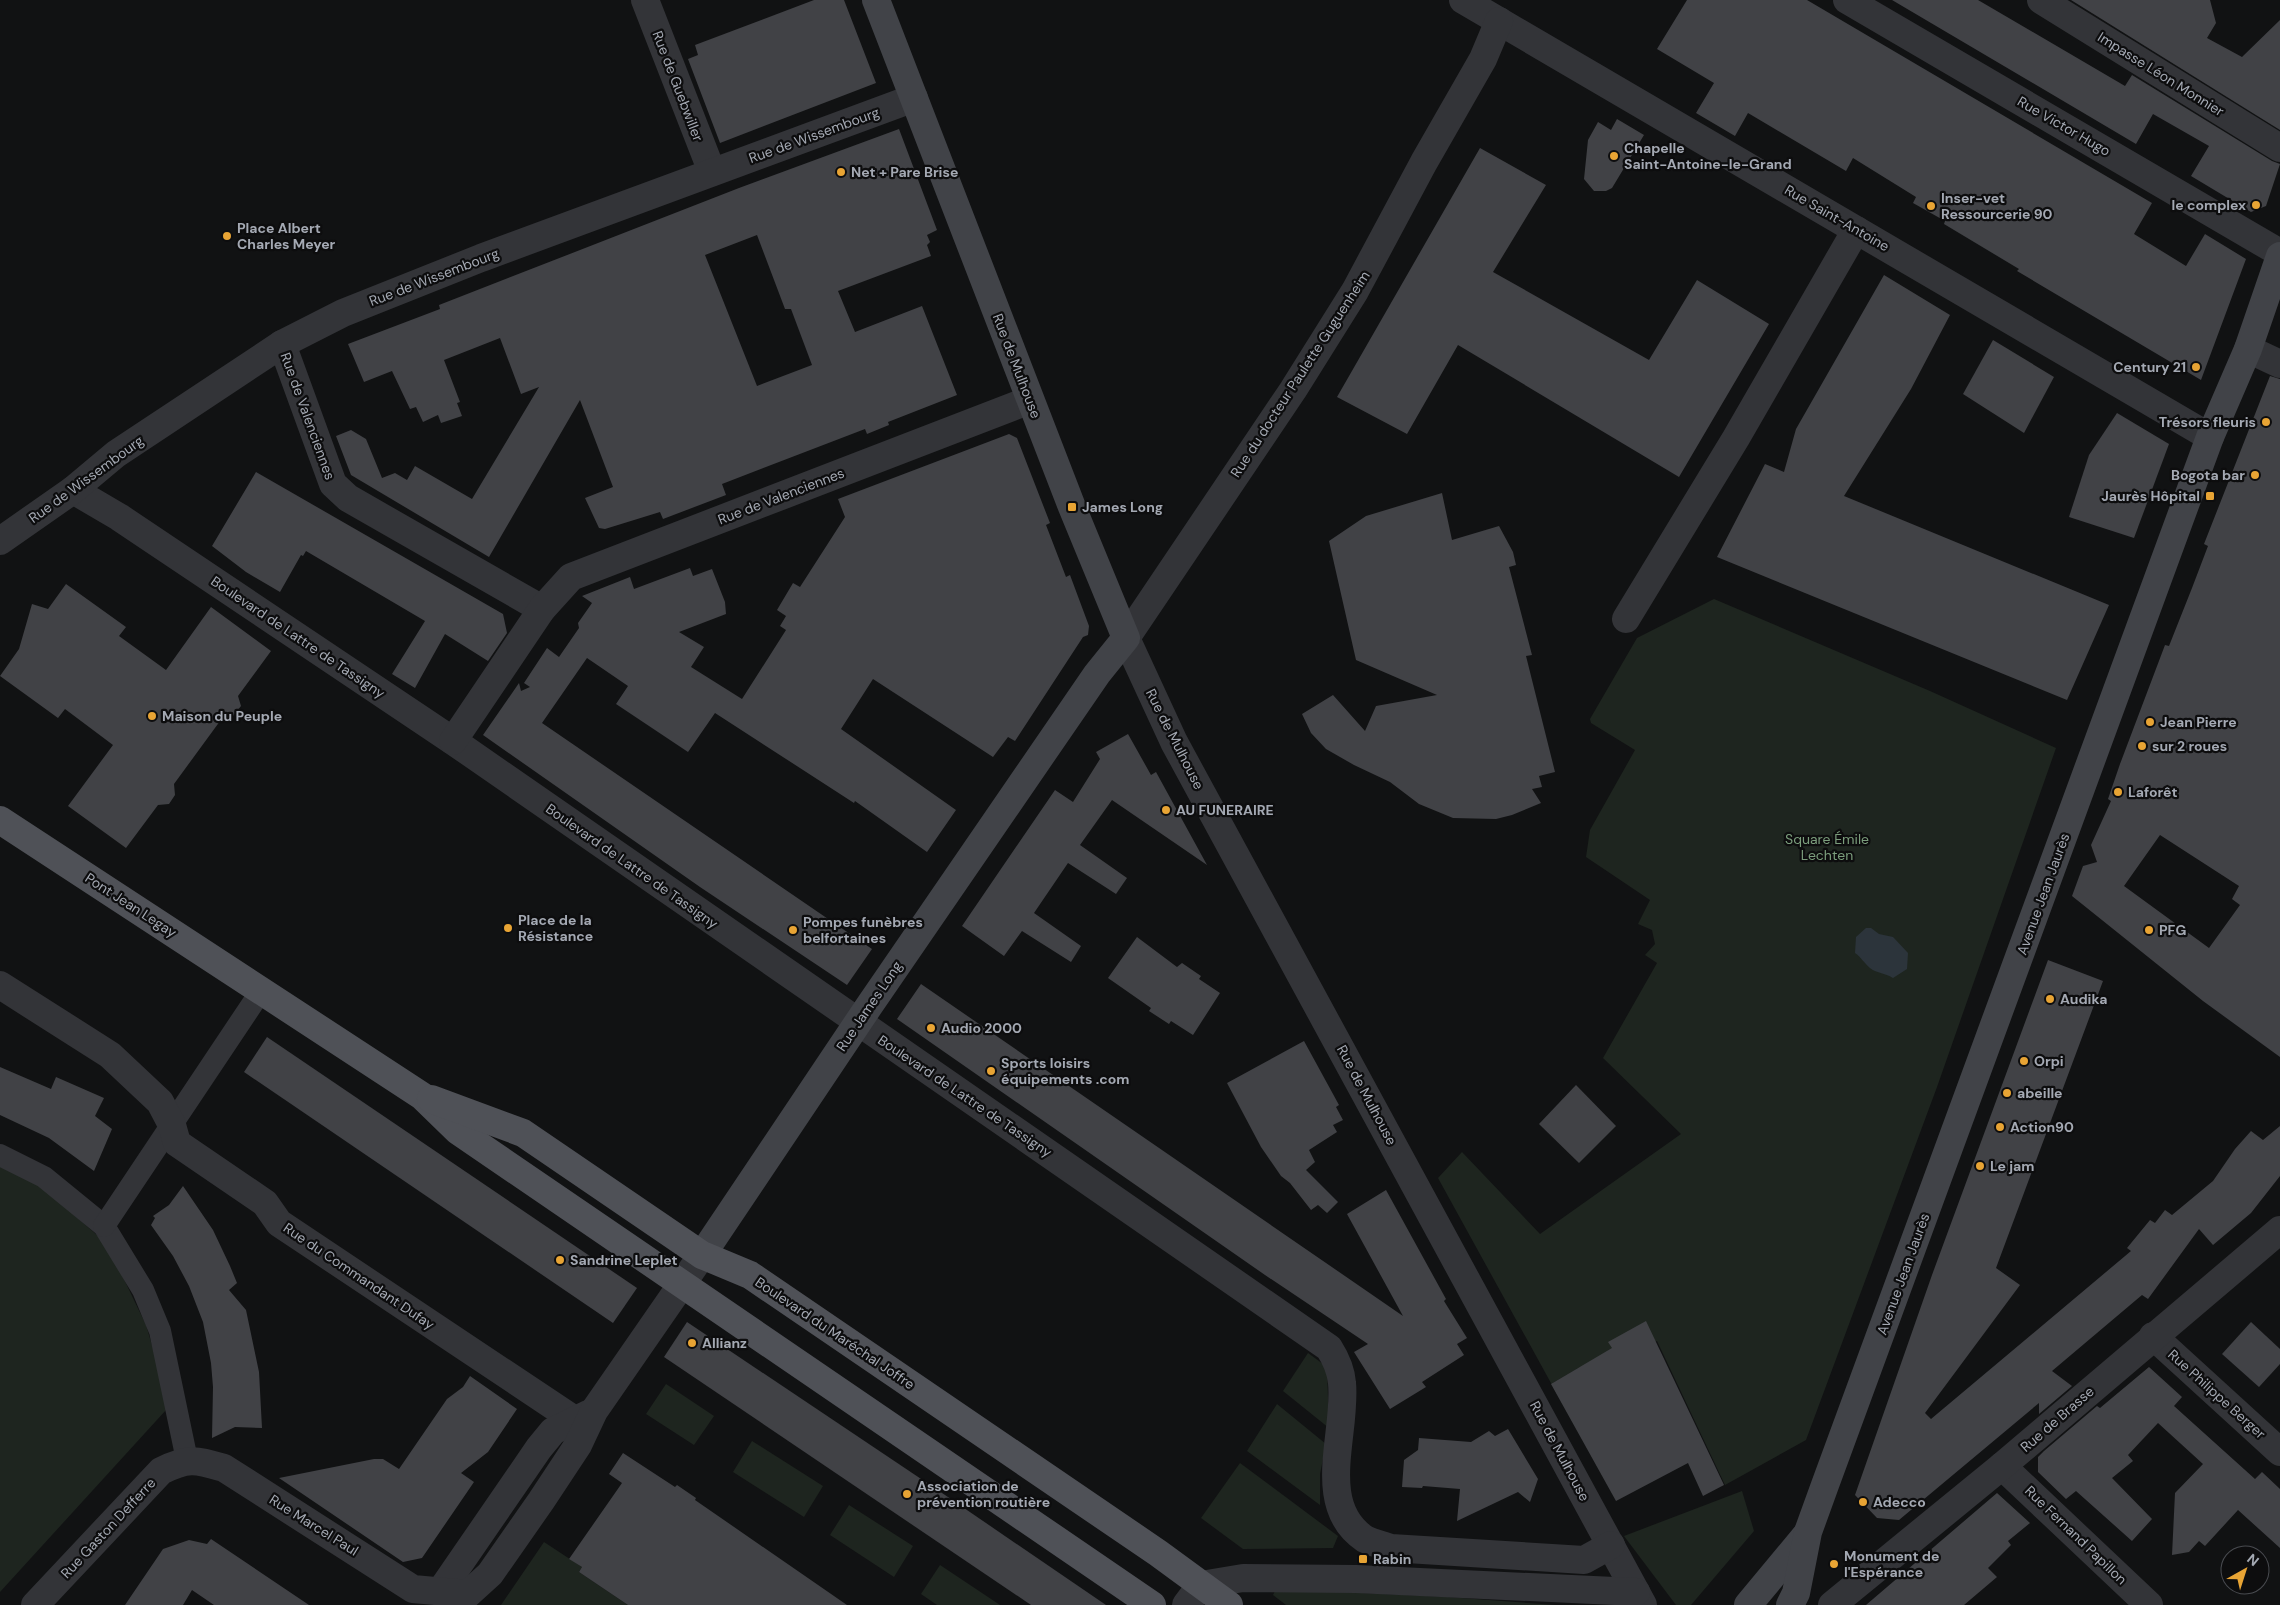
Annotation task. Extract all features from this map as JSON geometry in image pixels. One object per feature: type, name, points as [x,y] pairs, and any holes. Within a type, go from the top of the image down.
[{"type":"main road","name":"Rue de Mulhouse","points":[[876,0],[1030,400],[1126,638]]},
{"type":"main road","name":"Avenue Jean Jaurès","points":[[1808,1532],[2210,437],[2248,349],[2280,255]]},
{"type":"main road","name":"Rue James Long","points":[[702,1254],[858,1022],[1097,674],[1126,638]]},
{"type":"main road","name":"Pont Jean Legay","points":[[0,820],[261,991]]},
{"type":"main road","name":"Boulevard du Maréchal Joffre","points":[[261,991],[422,1096],[458,1131],[614,1235],[682,1284],[1152,1605]]},
{"type":"main road","name":"Boulevard du Maréchal Joffre","points":[[422,1096],[523,1133],[702,1254],[750,1275],[1158,1553],[1193,1595],[1229,1605]]},
{"type":"main road","points":[[1748,1605],[1808,1532]]},
{"type":"main road","points":[[1790,1605],[1796,1593],[1808,1532]]},
{"type":"street","name":"Rue Saint-Antoine","points":[[1463,0],[2210,437]]},
{"type":"street","name":"Rue Victor Hugo","points":[[1847,0],[2280,255]]},
{"type":"street","name":"Impasse Léon Monnier","points":[[2041,0],[2280,148]]},
{"type":"street","name":"Rue de Guebwiller","points":[[647,1],[712,172]]},
{"type":"street","name":"Rue du docteur Paulette Guguenheim","points":[[1126,638],[1293,390],[1355,291],[1424,162],[1483,58],[1499,21]]},
{"type":"street","name":"Rue de Wissembourg","points":[[0,541],[73,490],[116,454],[282,344],[342,312],[914,98]]},
{"type":"street","points":[[1626,619],[1731,446],[1856,230]]},
{"type":"street","name":"Rue de Valenciennes","points":[[282,344],[333,484],[348,498],[542,610]]},
{"type":"street","points":[[2248,349],[2280,364]]},
{"type":"street","name":"Rue de Valenciennes","points":[[453,742],[542,610],[571,577],[1030,400]]},
{"type":"street","name":"Boulevard de Lattre de Tassigny","points":[[73,490],[119,517],[453,742],[1329,1348],[1339,1364],[1342,1384],[1336,1492],[1344,1518],[1366,1539],[1391,1548],[1584,1560],[1611,1545]]},
{"type":"street","name":"Rue de Mulhouse","points":[[1126,638],[1174,742],[1640,1598]]},
{"type":"street","name":"Rue du Commandant Dufay","points":[[0,985],[110,1055],[160,1102],[172,1125],[176,1143],[265,1203],[279,1223],[585,1416]]},
{"type":"street","points":[[104,1226],[261,991]]},
{"type":"street","points":[[0,1155],[44,1177],[104,1226],[143,1290],[160,1331],[186,1460]]},
{"type":"street","name":"Rue de Brasse","points":[[1832,1605],[2002,1466],[2280,1230]]},
{"type":"street","name":"Rue Marcel Paul","points":[[186,1460],[203,1462],[224,1468],[413,1589],[439,1599],[468,1594],[490,1574],[578,1445],[585,1416],[702,1254]]},
{"type":"street","name":"Rue Philippe Berger","points":[[2153,1336],[2280,1452]]},
{"type":"street","name":"Rue Gaston Defferre","points":[[35,1605],[161,1471],[186,1460]]},
{"type":"street","name":"Rue Fernand Papillon","points":[[2002,1466],[2149,1605]]},
{"type":"street","points":[[1193,1595],[1243,1578],[1337,1579],[1640,1598]]},
{"type":"green space","name":"Square Émile Lechten","points":[[1714,599],[1930,691],[2056,748],[1937,1087],[1806,1440],[1725,1485],[1657,1341],[1587,1378],[1580,1367],[1553,1383],[1557,1394],[1438,1178],[1462,1152],[1540,1234],[1681,1134],[1603,1058],[1657,963],[1645,955],[1655,944],[1652,930],[1638,924],[1650,900],[1586,857],[1590,830],[1635,750],[1591,723],[1590,719],[1637,638]]},
{"type":"green space","points":[[0,1163],[38,1183],[107,1244],[146,1325],[165,1389],[166,1410],[0,1592]]},
{"type":"green space","points":[[1308,1353],[1327,1367],[1329,1428],[1283,1391]]},
{"type":"green space","points":[[666,1384],[714,1416],[694,1445],[646,1414]]},
{"type":"green space","points":[[1277,1404],[1326,1444],[1320,1474],[1320,1505],[1247,1451]]},
{"type":"green space","points":[[752,1441],[823,1486],[804,1517],[733,1472]]},
{"type":"green space","points":[[1240,1463],[1338,1536],[1333,1548],[1243,1549],[1201,1518]]},
{"type":"green space","points":[[1742,1491],[1754,1531],[1691,1605],[1676,1605],[1624,1536]]},
{"type":"green space","points":[[849,1505],[913,1546],[894,1577],[830,1535]]},
{"type":"green space","points":[[544,1542],[582,1567],[579,1572],[628,1605],[501,1605]]},
{"type":"green space","points":[[940,1565],[1000,1605],[937,1605],[921,1594]]},
{"type":"green space","points":[[1276,1589],[1448,1597],[1556,1605],[1286,1605],[1273,1595]]},
{"type":"shaded area","points":[[1866,928],[1871,928],[1879,934],[1893,937],[1908,953],[1907,969],[1893,978],[1872,970],[1855,953],[1856,937]]},
{"type":"building","points":[[814,0],[844,0],[876,83],[720,143],[688,59],[698,55],[695,45]]},
{"type":"building","points":[[1687,0],[1807,0],[2152,203],[2134,234],[2186,266],[2205,234],[2246,259],[2201,380],[2017,271],[2019,269],[1944,224],[1945,221],[1913,203],[1916,197],[1853,158],[1846,171],[1748,113],[1735,136],[1696,113],[1714,83],[1657,49]]},
{"type":"building","points":[[1892,0],[1978,0],[2125,86],[2132,75],[2272,161],[2280,164],[2266,206],[2251,212],[2191,176],[2209,146],[2153,114],[2136,144]]},
{"type":"building","points":[[2071,0],[2210,0],[2216,23],[2207,38],[2242,57],[2280,20],[2280,130]]},
{"type":"building","name":"Chapelle Saint-Antoine-le-Grand","points":[[1617,119],[1644,135],[1612,188],[1606,191],[1594,191],[1584,179],[1588,140],[1598,122],[1611,130]]},
{"type":"building","points":[[899,129],[937,230],[927,235],[930,242],[927,245],[931,256],[838,291],[855,332],[922,306],[957,395],[888,422],[889,425],[867,434],[865,429],[722,484],[726,495],[663,519],[660,512],[605,529],[599,528],[585,498],[613,487],[580,400],[489,557],[351,475],[336,436],[351,430],[366,439],[382,478],[395,473],[407,480],[415,466],[472,499],[539,387],[521,394],[500,338],[444,360],[460,402],[457,403],[462,416],[441,423],[438,415],[423,422],[416,407],[410,409],[392,371],[364,382],[348,344],[440,309],[439,305],[739,188]],"holes":[[[757,235],[785,309],[791,309],[812,365],[757,386],[705,255]]]},
{"type":"building","points":[[1480,148],[1546,185],[1493,272],[1649,360],[1697,280],[1769,324],[1679,477],[1458,345],[1407,434],[1337,397]]},
{"type":"building","points":[[1884,275],[1950,315],[1911,389],[1844,496],[2109,605],[2067,700],[1717,557],[1765,464],[1784,472],[1796,429]]},
{"type":"building","points":[[1993,340],[2054,377],[2024,433],[1963,394]]},
{"type":"building","points":[[2270,376],[2280,379],[2280,1057],[2203,1001],[2072,896],[2083,866],[2097,862],[2091,845],[2111,801],[2108,799],[2120,764],[2165,645],[2169,646],[2208,546],[2204,544]],"holes":[[[2160,835],[2239,886],[2232,899],[2240,905],[2209,948],[2124,886]]]},
{"type":"building","points":[[2117,413],[2169,444],[2134,538],[2069,517],[2089,455]]},
{"type":"building","points":[[1009,434],[1017,438],[1050,523],[1046,525],[1066,577],[1070,575],[1089,626],[1088,635],[1083,637],[1015,741],[1008,737],[993,757],[873,679],[841,729],[956,810],[927,852],[855,801],[854,803],[715,713],[688,752],[616,704],[628,686],[587,658],[542,723],[872,949],[847,985],[700,887],[483,735],[519,683],[521,691],[530,687],[524,683],[547,648],[559,657],[579,628],[578,623],[592,603],[582,596],[630,577],[634,589],[690,568],[693,576],[712,569],[725,602],[726,614],[679,632],[704,647],[691,667],[742,699],[786,630],[780,626],[786,616],[777,610],[793,583],[800,587],[845,517],[838,499]]},
{"type":"building","points":[[256,472],[503,614],[507,633],[488,661],[445,634],[415,688],[392,674],[425,621],[306,551],[303,556],[301,555],[280,592],[246,572],[212,546]]},
{"type":"building","points":[[1442,493],[1452,540],[1499,526],[1513,552],[1516,565],[1509,567],[1532,655],[1526,656],[1555,772],[1539,776],[1542,787],[1532,789],[1541,803],[1512,815],[1496,819],[1453,818],[1419,804],[1390,782],[1326,749],[1311,733],[1302,714],[1333,695],[1365,731],[1376,706],[1437,695],[1356,660],[1329,541],[1366,516]]},
{"type":"building","name":"Maison du Peuple","points":[[66,584],[126,627],[119,636],[166,670],[211,607],[271,651],[238,696],[241,706],[233,716],[223,717],[174,784],[175,795],[169,804],[158,805],[126,848],[68,806],[113,745],[65,709],[58,718],[0,676],[19,649],[32,604],[48,609]]},
{"type":"building","points":[[1128,734],[1151,775],[1156,772],[1207,865],[1112,800],[1080,845],[1127,878],[1116,894],[1068,863],[1034,913],[1081,946],[1071,962],[1022,931],[1004,956],[962,926],[1055,790],[1073,802],[1100,759],[1096,752]]},
{"type":"building","points":[[1137,937],[1177,967],[1182,963],[1201,976],[1199,979],[1220,993],[1193,1035],[1171,1021],[1169,1024],[1149,1011],[1151,1008],[1108,978]]},
{"type":"building","points":[[2048,960],[2103,981],[1996,1268],[2020,1285],[1925,1413],[1931,1419],[2131,1251],[2127,1248],[2150,1220],[2155,1223],[2165,1210],[2172,1215],[2213,1181],[2235,1149],[2251,1131],[2263,1140],[2280,1126],[2280,1176],[2251,1213],[2213,1245],[2199,1229],[2148,1299],[2142,1295],[2052,1371],[2072,1386],[2039,1414],[2039,1403],[1899,1520],[1877,1518],[1855,1495],[1932,1275]]},
{"type":"building","points":[[921,984],[1403,1316],[1347,1214],[1386,1190],[1446,1299],[1444,1301],[1467,1338],[1457,1344],[1464,1355],[1422,1382],[1426,1387],[1390,1409],[1354,1352],[1368,1344],[1265,1275],[897,1019]]},
{"type":"building","points":[[267,1037],[637,1288],[613,1323],[244,1072]]},
{"type":"building","points":[[1304,1041],[1339,1105],[1336,1107],[1343,1120],[1333,1125],[1337,1132],[1309,1150],[1315,1162],[1306,1170],[1338,1202],[1327,1213],[1318,1205],[1311,1210],[1290,1183],[1281,1176],[1261,1147],[1227,1083]]},
{"type":"building","points":[[0,1067],[51,1089],[56,1077],[104,1098],[95,1116],[112,1129],[94,1171],[49,1138],[0,1115]]},
{"type":"building","points":[[1576,1085],[1616,1126],[1579,1163],[1539,1124]]},
{"type":"building","points":[[183,1186],[213,1230],[237,1283],[229,1290],[246,1310],[259,1372],[262,1428],[235,1427],[212,1438],[213,1387],[211,1363],[203,1322],[189,1286],[173,1256],[151,1225],[155,1218],[153,1216],[169,1205]]},
{"type":"building","points":[[1646,1321],[1724,1485],[1703,1496],[1688,1463],[1616,1501],[1551,1384],[1612,1348],[1608,1342]]},
{"type":"building","points":[[687,1322],[1106,1605],[1031,1605],[664,1357]]},
{"type":"building","points":[[2251,1322],[2280,1349],[2280,1364],[2259,1387],[2222,1354]]},
{"type":"building","points":[[2149,1367],[2182,1397],[2174,1406],[2255,1479],[2262,1472],[2280,1489],[2280,1548],[2238,1510],[2205,1546],[2199,1541],[2189,1552],[2172,1555],[2175,1493],[2203,1464],[2158,1423],[2128,1455],[2133,1461],[2112,1478],[2152,1519],[2132,1541],[2076,1491],[2066,1499],[2038,1472],[2038,1457],[2044,1451],[2097,1406],[2100,1408]]},
{"type":"building","points":[[470,1376],[517,1409],[488,1452],[461,1473],[474,1482],[422,1558],[403,1562],[279,1478],[374,1459],[383,1459],[399,1469],[447,1399],[463,1387]]},
{"type":"building","points":[[1508,1429],[1538,1479],[1530,1502],[1518,1492],[1457,1521],[1460,1489],[1423,1486],[1422,1488],[1402,1487],[1404,1460],[1418,1450],[1419,1438],[1471,1442],[1489,1431],[1495,1436]]},
{"type":"building","points":[[623,1453],[675,1487],[677,1485],[696,1498],[695,1500],[847,1605],[628,1605],[579,1572],[582,1567],[569,1559],[622,1483],[609,1474]]},
{"type":"building","points":[[1997,1493],[2030,1523],[2008,1541],[2011,1545],[1988,1568],[1997,1577],[1964,1605],[1866,1605]]},
{"type":"building","points":[[211,1539],[309,1605],[214,1605],[192,1590],[183,1605],[125,1605],[163,1549],[189,1540],[207,1544]]},
{"type":"place","name":"Chapelle Saint-Antoine-le-Grand","points":[[1614,156]]},
{"type":"place","name":"Net + Pare Brise","points":[[841,172]]},
{"type":"place","name":"le complex","points":[[2256,205]]},
{"type":"place","name":"Inser-vet Ressourcerie 90","points":[[1931,206]]},
{"type":"place","name":"Place Albert Charles Meyer","points":[[227,236]]},
{"type":"place","name":"Century 21","points":[[2196,367]]},
{"type":"place","name":"Trésors fleuris","points":[[2266,422]]},
{"type":"place","name":"Bogota bar","points":[[2255,475]]},
{"type":"place","name":"Jaurès Hôpital","points":[[2210,496]]},
{"type":"place","name":"James Long","points":[[1072,507]]},
{"type":"place","name":"Maison du Peuple","points":[[152,716]]},
{"type":"place","name":"Jean Pierre","points":[[2150,722]]},
{"type":"place","name":"sur 2 roues","points":[[2142,746]]},
{"type":"place","name":"Laforêt","points":[[2118,792]]},
{"type":"place","name":"AU FUNERAIRE","points":[[1166,810]]},
{"type":"place","name":"Place de la Résistance","points":[[508,928]]},
{"type":"place","name":"Pompes funèbres belfortaines","points":[[793,930]]},
{"type":"place","name":"PFG","points":[[2149,930]]},
{"type":"place","name":"Audika","points":[[2050,999]]},
{"type":"place","name":"Audio 2000","points":[[931,1028]]},
{"type":"place","name":"Orpi","points":[[2024,1061]]},
{"type":"place","name":"Sports loisirs équipements .com","points":[[991,1071]]},
{"type":"place","name":"abeille","points":[[2007,1093]]},
{"type":"place","name":"Action90","points":[[2000,1127]]},
{"type":"place","name":"Le jam","points":[[1980,1166]]},
{"type":"place","name":"Sandrine Leplet","points":[[560,1260]]},
{"type":"place","name":"Allianz","points":[[692,1343]]},
{"type":"place","name":"Association de prévention routière","points":[[907,1494]]},
{"type":"place","name":"Adecco","points":[[1863,1502]]},
{"type":"place","name":"Rabin","points":[[1363,1559]]},
{"type":"place","name":"Monument de l'Espérance","points":[[1834,1564]]}]
